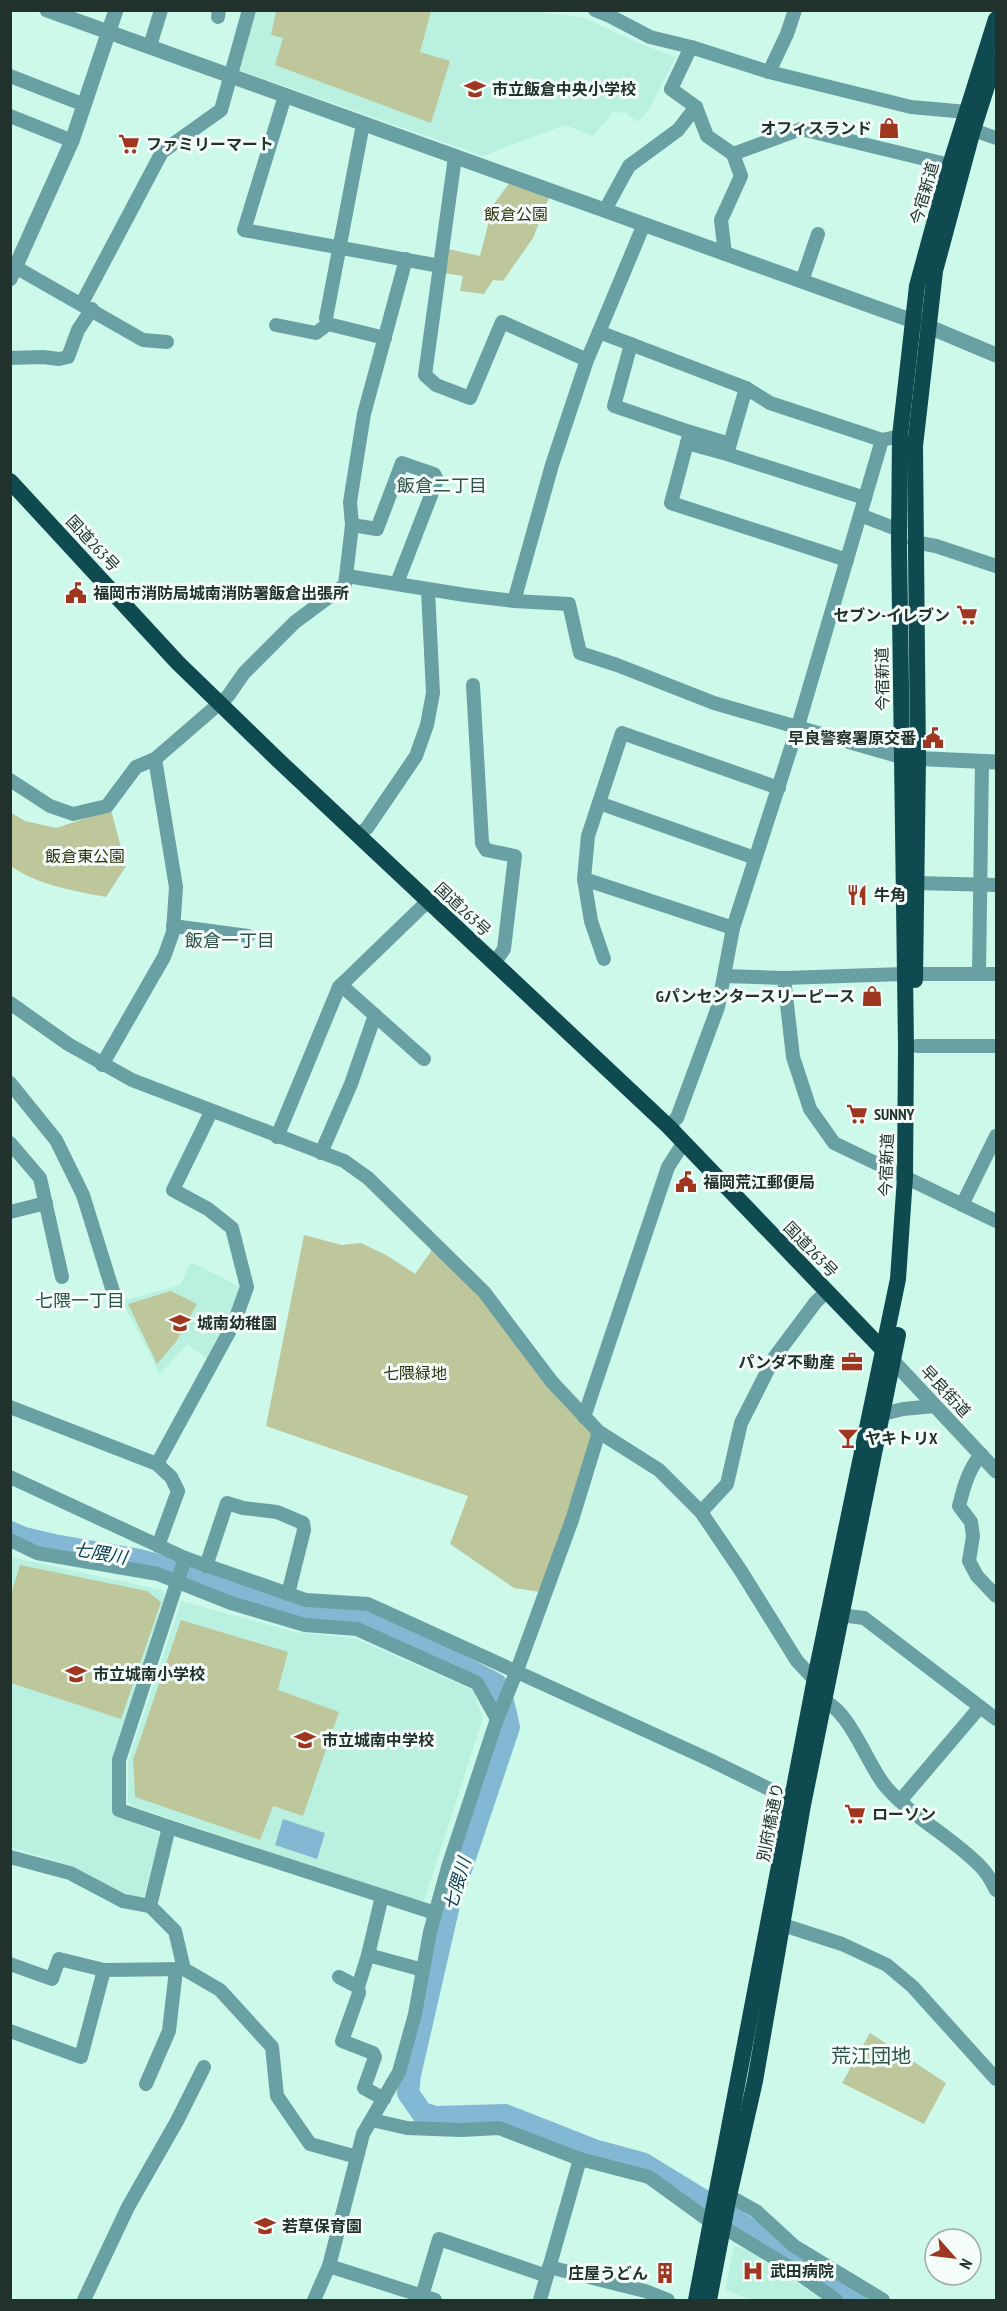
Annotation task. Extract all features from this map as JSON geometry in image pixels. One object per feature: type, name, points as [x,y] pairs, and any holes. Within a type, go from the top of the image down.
[{"type":"highway","name":"今宿新道","points":[[889,1356],[907,1273],[909,1180],[917,1046],[910,974],[909,758],[919,323],[917,286],[996,18]]},
{"type":"highway","name":"今宿新道","points":[[909,1180],[906,1046],[916,883],[899,530],[900,436],[919,323],[973,130],[996,58]]},
{"type":"highway","name":"国道263号","points":[[10,480],[178,663],[668,1126],[889,1356]]},
{"type":"highway","name":"別府橋通り","points":[[834,1615],[883,1414],[889,1356]]},
{"type":"highway","name":"別府橋通り","points":[[696,2301],[723,2195],[834,1615],[889,1356]]},
{"type":"highway","name":"別府橋通り","points":[[723,2195],[754,2081],[783,1925],[798,1803]]},
{"type":"highway","name":"別府橋通り","points":[[709,2301],[717,2223]]},
{"type":"street","points":[[47,10],[919,323],[996,355]]},
{"type":"street","points":[[12,268],[72,141],[105,31],[107,10]]},
{"type":"street","points":[[12,268],[65,138],[105,31],[116,10]]},
{"type":"street","points":[[150,46],[161,10]]},
{"type":"street","points":[[10,358],[59,359],[68,357],[87,306],[162,152],[221,110],[249,10]]},
{"type":"street","points":[[595,10],[611,13],[650,37],[691,47],[769,72],[910,107],[967,112]]},
{"type":"street","points":[[769,72],[787,34],[795,10]]},
{"type":"street","points":[[691,47],[671,88],[696,107],[707,136],[733,154],[741,176],[721,220],[725,254]]},
{"type":"street","points":[[10,76],[77,102]]},
{"type":"street","points":[[285,96],[244,230],[440,266]]},
{"type":"street","points":[[605,210],[629,166],[678,130],[696,107]]},
{"type":"street","points":[[10,116],[65,138]]},
{"type":"street","points":[[328,324],[326,318],[363,124]]},
{"type":"street","points":[[733,154],[801,129],[951,165]]},
{"type":"street","points":[[973,130],[996,138]]},
{"type":"street","points":[[455,157],[425,375],[436,385],[470,398],[502,322],[587,360]]},
{"type":"street","points":[[514,601],[552,465],[587,360],[644,224]]},
{"type":"street","points":[[802,281],[818,234]]},
{"type":"street","points":[[10,780],[50,806],[73,814],[107,806],[136,767],[155,759],[219,703],[256,660],[295,622],[345,585],[352,525],[350,502],[364,414],[406,259]]},
{"type":"street","points":[[12,268],[87,306],[143,340],[168,342]]},
{"type":"street","points":[[276,325],[316,333],[328,324]]},
{"type":"street","points":[[328,324],[385,338]]},
{"type":"street","points":[[599,332],[746,388],[770,402],[882,440],[900,436]]},
{"type":"street","points":[[631,344],[614,406],[689,437],[865,498]]},
{"type":"street","points":[[729,449],[746,388]]},
{"type":"street","points":[[689,437],[671,502],[847,560]]},
{"type":"street","points":[[668,1126],[677,1118],[718,1008],[733,928],[798,726],[882,440]]},
{"type":"street","points":[[352,525],[377,529],[402,463],[434,474],[437,480],[397,583]]},
{"type":"street","points":[[860,515],[899,530]]},
{"type":"street","points":[[914,542],[936,546],[996,566]]},
{"type":"street","points":[[347,576],[428,590],[514,601],[569,604],[580,653],[714,703],[909,758],[989,761],[979,884],[979,974]]},
{"type":"street","points":[[358,835],[367,828],[416,756],[427,725],[433,693],[428,590]]},
{"type":"street","points":[[473,685],[483,843],[486,850],[515,856],[504,949],[495,962]]},
{"type":"street","points":[[604,958],[591,921],[584,879],[588,836],[622,733],[779,788]]},
{"type":"street","points":[[102,1065],[164,957],[173,926],[176,887],[155,759]]},
{"type":"street","points":[[599,803],[755,858]]},
{"type":"street","points":[[584,879],[733,928]]},
{"type":"street","points":[[916,883],[996,885]]},
{"type":"street","points":[[277,1137],[341,985],[428,901]]},
{"type":"street","points":[[173,926],[248,936]]},
{"type":"street","points":[[724,976],[784,978],[996,974]]},
{"type":"street","points":[[784,978],[793,1057],[810,1109],[834,1143],[996,1221]]},
{"type":"street","points":[[341,985],[424,1059]]},
{"type":"street","points":[[10,1003],[68,1044],[132,1080],[344,1161],[368,1178],[484,1292],[552,1382],[598,1432],[659,1470],[701,1512],[797,1661],[811,1676],[822,1679]]},
{"type":"street","points":[[321,1153],[351,1084],[375,1015]]},
{"type":"street","points":[[917,1046],[996,1046]]},
{"type":"street","points":[[10,1083],[57,1140],[83,1195],[115,1298]]},
{"type":"street","points":[[157,1464],[234,1323],[247,1287],[232,1228],[208,1209],[173,1190],[211,1112]]},
{"type":"street","points":[[962,1205],[996,1136]]},
{"type":"street","points":[[584,1417],[668,1167],[684,1142]]},
{"type":"street","points":[[10,1143],[40,1178],[62,1277]]},
{"type":"street","points":[[10,1212],[46,1203]]},
{"type":"street","points":[[701,1512],[727,1484],[741,1423],[774,1358],[815,1303],[827,1291]]},
{"type":"street","name":"早良街道","points":[[889,1356],[996,1471]]},
{"type":"street","points":[[883,1414],[903,1409],[935,1406]]},
{"type":"street","points":[[10,1407],[157,1464],[171,1477],[178,1491],[158,1546]]},
{"type":"street","points":[[314,2301],[329,2266],[363,2134],[399,2072],[415,2014],[435,1913],[448,1867],[499,1713],[572,1520],[598,1432]]},
{"type":"street","points":[[981,1454],[968,1474],[959,1506],[971,1522],[973,1536],[969,1561],[977,1576],[996,1596]]},
{"type":"street","points":[[10,1477],[206,1566],[306,1600],[368,1604],[708,1759],[798,1803]]},
{"type":"street","points":[[206,1566],[227,1503],[243,1508],[277,1512],[303,1523],[304,1530],[288,1594]]},
{"type":"street","points":[[10,1540],[37,1552],[158,1574],[231,1603],[305,1625],[357,1629],[477,1683],[499,1713]]},
{"type":"street","points":[[185,1558],[119,1760],[118,1810],[435,1913]]},
{"type":"street","points":[[834,1615],[864,1618],[996,1719]]},
{"type":"street","points":[[819,1699],[841,1714],[884,1785],[981,1868],[996,1890]]},
{"type":"street","points":[[900,1801],[980,1707]]},
{"type":"street","points":[[150,1906],[169,1827]]},
{"type":"street","points":[[10,1857],[70,1873],[123,1901],[150,1906],[175,1931],[180,1969],[168,2031],[146,2084]]},
{"type":"street","points":[[382,1896],[358,1987],[359,1993],[342,2041],[373,2053],[375,2058],[364,2088],[384,2099]]},
{"type":"street","points":[[783,1925],[842,1944],[887,1965],[913,1987],[996,2079]]},
{"type":"street","points":[[368,1955],[423,1970]]},
{"type":"street","points":[[10,1964],[52,1978],[59,1959],[104,1970],[180,1969],[220,1990],[272,2047],[277,2096],[310,2144],[357,2157]]},
{"type":"street","points":[[10,2031],[81,2057],[104,1970]]},
{"type":"street","points":[[339,1977],[358,1987]]},
{"type":"street","points":[[84,2301],[128,2207],[177,2121],[204,2067]]},
{"type":"street","points":[[372,2120],[407,2127],[461,2130],[499,2128],[580,2159],[649,2177],[717,2223],[789,2267],[836,2301]]},
{"type":"street","points":[[540,2301],[580,2159]]},
{"type":"street","points":[[723,2195],[756,2211],[794,2246],[883,2301]]},
{"type":"street","points":[[329,2266],[429,2298],[439,2239],[548,2272],[645,2291],[668,2301]]},
{"type":"shaded area","name":"市立飯倉中央小学校","points":[[256,10],[531,11],[585,18],[638,43],[676,57],[650,107],[638,122],[626,113],[613,112],[593,136],[565,125],[483,156],[239,70]]},
{"type":"shaded area","name":"城南幼稚園","points":[[191,1262],[244,1289],[209,1360],[187,1344],[160,1374],[122,1301],[180,1285]]},
{"type":"shaded area","name":"市立城南小学校","points":[[10,1555],[15,1558],[162,1590],[167,1596],[114,1751],[115,1816],[161,1833],[144,1895],[137,1898],[111,1889],[72,1866],[11,1847]]},
{"type":"shaded area","name":"市立城南中学校","points":[[181,1601],[295,1632],[354,1638],[473,1690],[483,1718],[423,1904],[133,1806],[128,1801],[128,1762]]},
{"type":"shaded area","name":"武田病院","points":[[734,2246],[748,2251],[824,2300],[752,2300],[725,2290]]},
{"type":"green space","points":[[276,11],[431,11],[420,52],[450,61],[431,123],[275,65],[283,38],[271,35]]},
{"type":"green space","name":"飯倉公園","points":[[511,181],[550,195],[533,238],[503,281],[493,280],[484,294],[460,291],[463,276],[443,273],[448,249],[480,256],[493,205]]},
{"type":"green space","name":"飯倉東公園","points":[[111,810],[126,866],[106,897],[44,883],[11,866],[11,813],[25,821],[56,828]]},
{"type":"green space","name":"七隈緑地","points":[[304,1235],[342,1245],[361,1243],[388,1256],[415,1274],[432,1250],[477,1294],[594,1432],[541,1592],[514,1588],[450,1544],[468,1496],[266,1426]]},
{"type":"green space","points":[[171,1291],[197,1304],[176,1342],[157,1364],[128,1304]]},
{"type":"green space","points":[[20,1565],[147,1591],[161,1602],[121,1719],[11,1683],[11,1594]]},
{"type":"green space","points":[[181,1620],[288,1652],[278,1690],[339,1712],[303,1816],[273,1806],[260,1840],[135,1797],[133,1760]]},
{"type":"green space","points":[[870,2033],[946,2083],[924,2124],[842,2083]]},
{"type":"water","points":[[283,1819],[325,1833],[317,1859],[275,1845]]},
{"type":"waterway","name":"七隈川","points":[[10,1532],[54,1545],[140,1560],[176,1570],[217,1587],[307,1614],[358,1618],[403,1636],[496,1684],[509,1727],[449,1905],[410,2075],[408,2093],[422,2113],[436,2117],[505,2115],[594,2150],[642,2163],[742,2224],[855,2300]]},
{"type":"place","name":"市立飯倉中央小学校","points":[[475,89]]},
{"type":"place","name":"オフィスランド","points":[[889,128]]},
{"type":"place","name":"ファミリーマート","points":[[129,144]]},
{"type":"place","name":"福岡市消防局城南消防署飯倉出張所","points":[[76,593]]},
{"type":"place","name":"セブン-イレブン","points":[[967,615]]},
{"type":"place","name":"早良警察署原交番","points":[[933,738]]},
{"type":"place","name":"牛角","points":[[857,895]]},
{"type":"place","name":"Gパンセンタースリーピース","points":[[872,996]]},
{"type":"place","name":"SUNNY","points":[[857,1114]]},
{"type":"place","name":"福岡荒江郵便局","points":[[686,1182]]},
{"type":"place","name":"城南幼稚園","points":[[180,1323]]},
{"type":"place","name":"パンダ不動産","points":[[852,1362]]},
{"type":"place","name":"ヤキトリX","points":[[848,1438]]},
{"type":"place","name":"市立城南小学校","points":[[76,1674]]},
{"type":"place","name":"市立城南中学校","points":[[305,1740]]},
{"type":"place","name":"ローソン","points":[[855,1814]]},
{"type":"place","name":"若草保育園","points":[[265,2226]]},
{"type":"place","name":"武田病院","points":[[753,2271]]},
{"type":"place","name":"庄屋うどん","points":[[665,2273]]},
{"type":"district","name":"飯倉二丁目","points":[[442,485]]},
{"type":"district","name":"飯倉一丁目","points":[[230,940]]},
{"type":"district","name":"七隈一丁目","points":[[80,1300]]},
{"type":"district","name":"荒江団地","points":[[871,2056]]}]
